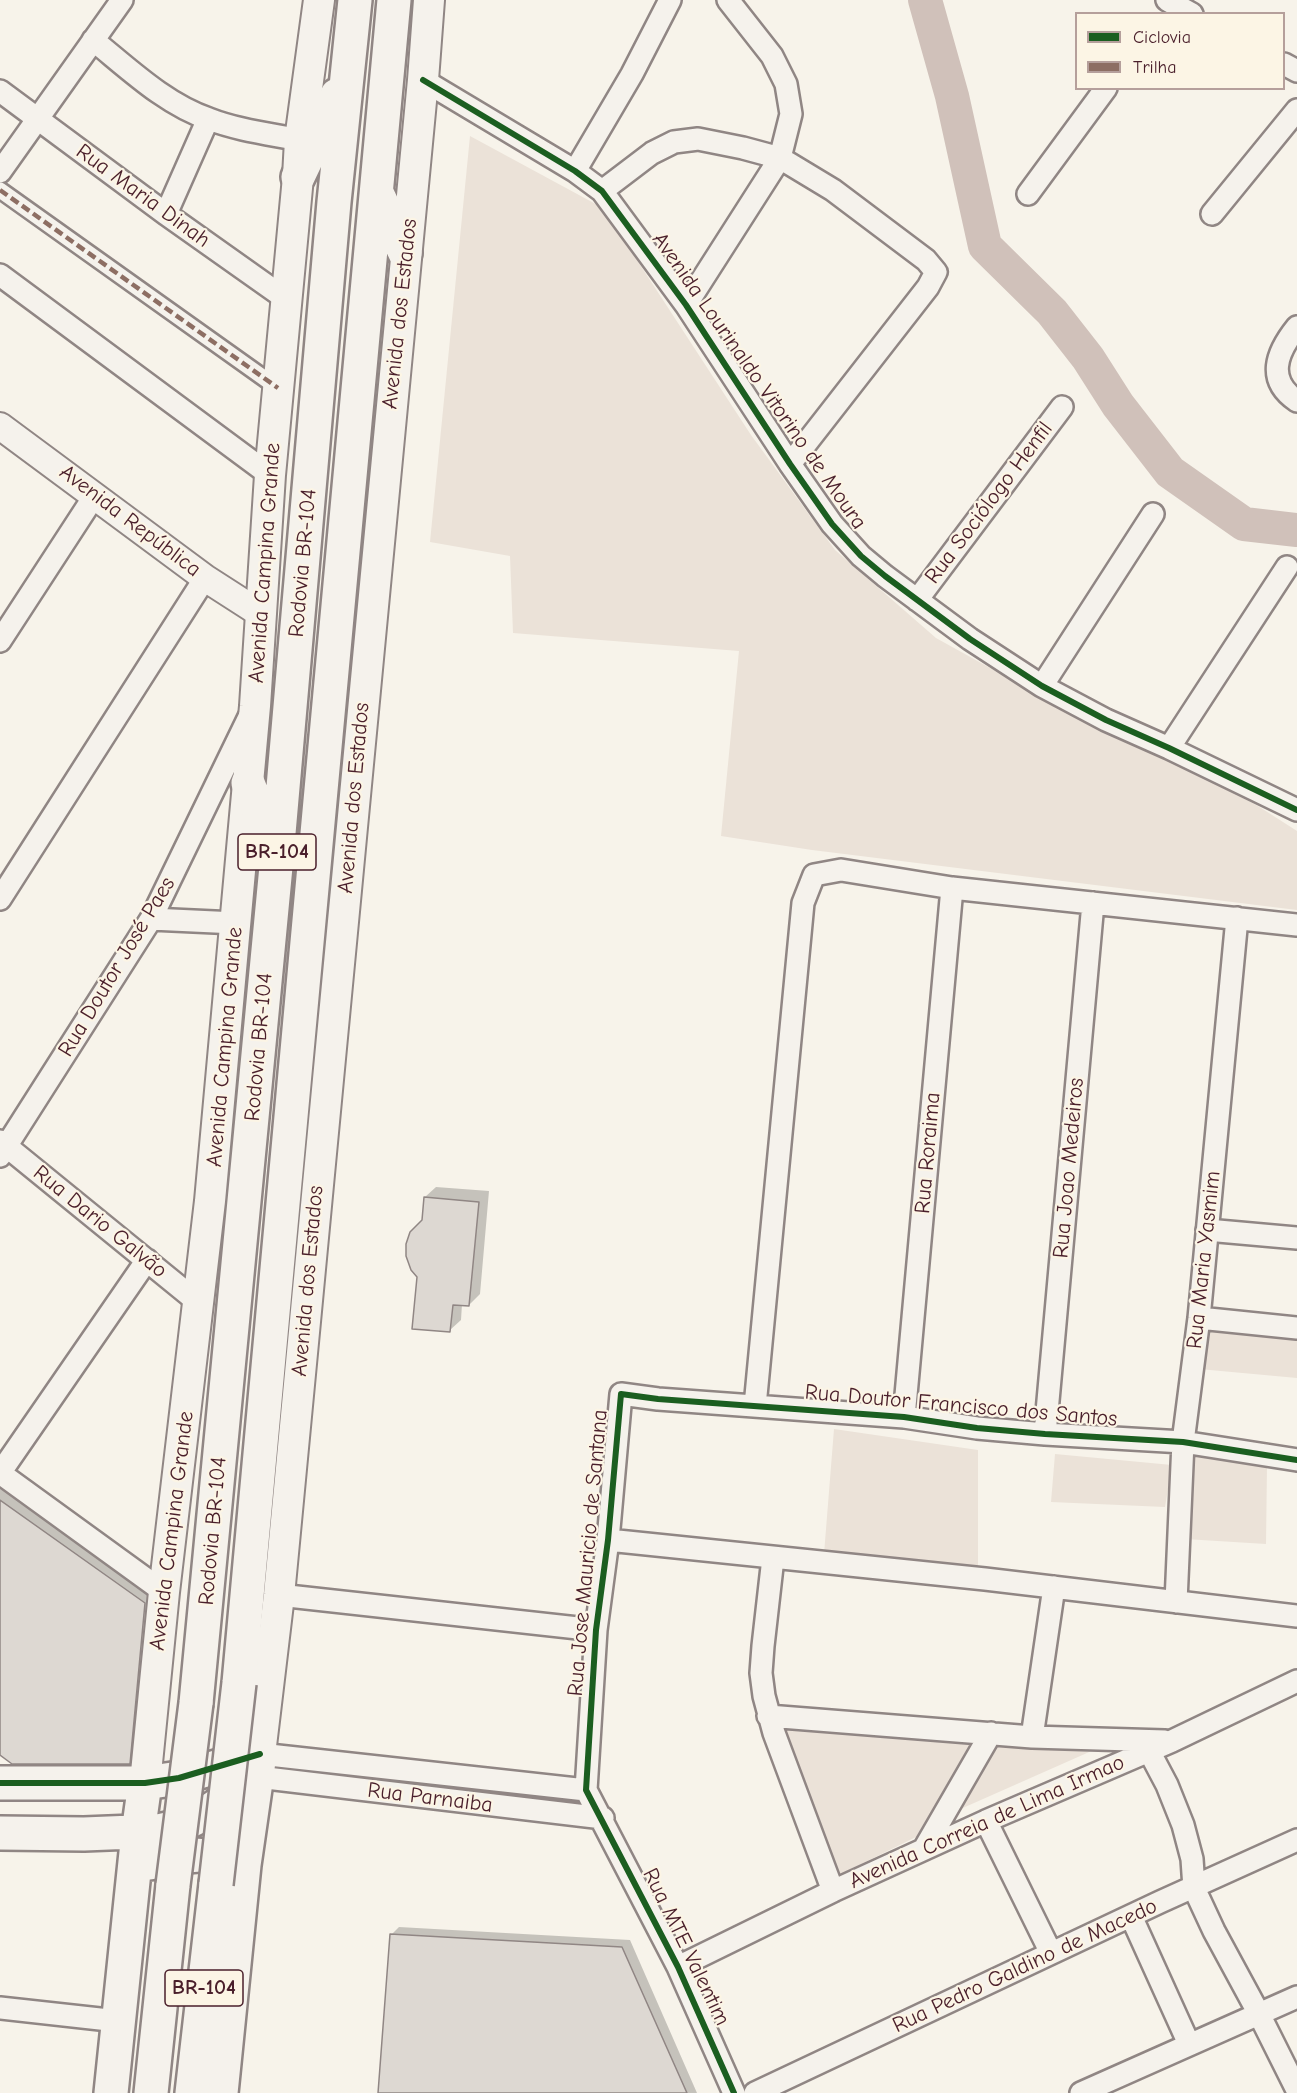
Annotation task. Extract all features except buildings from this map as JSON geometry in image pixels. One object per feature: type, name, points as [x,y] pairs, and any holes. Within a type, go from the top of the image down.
[{"type":"main road","name":"Avenida Campina Grande","points":[[111,2093],[164,1592],[210,1201],[255,706],[270,476],[300,140],[319,0]]},
{"type":"main road","name":"Rodovia BR-104","points":[[151,2093],[173,1885],[196,1703],[277,856],[355,0]]},
{"type":"main road","name":"Rodovia BR-104","points":[[192,2093],[239,1683],[269,1329],[394,0]]},
{"type":"main road","name":"Avenida dos Estados","points":[[221,2093],[244,1865],[260,1757],[279,1595],[429,0]]},
{"type":"main road","points":[[298,177],[347,75]]},
{"type":"main road","points":[[377,193],[405,253]]},
{"type":"main road","points":[[248,783],[277,856]]},
{"type":"main road","points":[[0,1783],[147,1769],[179,1778],[260,1757]]},
{"type":"main road","points":[[0,1833],[138,1833],[180,1826],[206,1813],[260,1757]]},
{"type":"main road","points":[[84,1834],[134,1875],[196,1854],[221,1857],[244,1865]]},
{"type":"street","points":[[0,172],[122,0]]},
{"type":"street","points":[[575,171],[632,74],[670,0]]},
{"type":"street","points":[[686,305],[780,158],[791,114],[786,84],[772,56],[728,0]]},
{"type":"street","points":[[1166,5],[1186,12]]},
{"type":"street","points":[[93,40],[162,93],[208,119],[300,140]]},
{"type":"street","name":"Avenida Lourinaldo Vitorino de Moura","points":[[423,80],[575,171],[602,191],[686,305],[789,464],[832,524],[861,555],[970,639],[1042,686],[1106,720],[1297,810]]},
{"type":"street","points":[[1028,194],[1105,90]]},
{"type":"street","name":"Rua Maria Dinah","points":[[0,92],[286,299]]},
{"type":"street","points":[[1212,214],[1297,110]]},
{"type":"street","points":[[166,214],[208,119]]},
{"type":"street","points":[[602,191],[652,153],[674,142],[698,139],[780,158],[833,190],[926,260],[936,272],[928,287],[789,464]]},
{"type":"street","points":[[0,190],[278,388]]},
{"type":"street","points":[[0,275],[270,476]]},
{"type":"street","points":[[1297,327],[1282,350],[1277,368],[1278,382],[1287,394],[1297,401]]},
{"type":"street","name":"Rua Sociólogo Henfil","points":[[917,600],[1062,407]]},
{"type":"street","name":"Avenida República","points":[[0,426],[206,578],[261,614]]},
{"type":"street","points":[[0,641],[94,495]]},
{"type":"street","points":[[1042,686],[1154,514]]},
{"type":"street","points":[[1169,748],[1287,567]]},
{"type":"street","points":[[0,899],[206,578]]},
{"type":"street","name":"Rua Doutor José Paes","points":[[2,1148],[151,919],[255,706]]},
{"type":"street","points":[[754,1406],[802,914],[814,875],[841,870],[952,888],[1297,925]]},
{"type":"street","name":"Rua Roraima","points":[[904,1417],[952,888]]},
{"type":"street","name":"Rua Joao Medeiros","points":[[1045,1434],[1093,903]]},
{"type":"street","name":"Rua Maria Yasmim","points":[[1176,1602],[1183,1443],[1199,1318],[1237,918]]},
{"type":"street","points":[[151,919],[236,922]]},
{"type":"street","name":"Rua Dario Galvão","points":[[2,1148],[199,1303]]},
{"type":"street","points":[[1207,1230],[1297,1238]]},
{"type":"street","points":[[147,1260],[0,1473],[164,1592]]},
{"type":"street","points":[[1199,1318],[1297,1328]]},
{"type":"street","name":"Rua Doutor Francisco dos Santos","points":[[621,1394],[658,1399],[904,1417],[977,1428],[1045,1434],[1183,1443],[1297,1460]]},
{"type":"street","name":"Rua Jose Mauricio de Santana","points":[[586,1790],[596,1630],[608,1540],[621,1394]]},
{"type":"street","points":[[608,1540],[1054,1587],[1297,1616]]},
{"type":"street","points":[[773,1558],[762,1673],[768,1716],[832,1891]]},
{"type":"street","points":[[1032,1737],[1054,1587]]},
{"type":"street","points":[[279,1595],[596,1630]]},
{"type":"street","name":"Avenida Correia de Lima Irmao","points":[[678,1967],[832,1891],[986,1821],[1172,1741],[1297,1681]]},
{"type":"street","points":[[768,1716],[1032,1737],[1172,1741]]},
{"type":"street","points":[[924,1849],[991,1733]]},
{"type":"street","points":[[1149,1750],[1167,1785],[1183,1825],[1192,1859],[1194,1888],[1297,2091]]},
{"type":"street","name":"Rua Parnaiba","points":[[260,1757],[586,1790]]},
{"type":"street","name":"Rua Parnaiba","points":[[260,1757],[603,1818]]},
{"type":"street","points":[[586,1790],[603,1818]]},
{"type":"street","name":"Rua MTE Valentim","points":[[603,1818],[678,1967],[734,2093]]},
{"type":"street","points":[[986,1821],[1052,1953]]},
{"type":"street","name":"Rua Pedro Galdino de Macedo","points":[[755,2093],[1297,1840]]},
{"type":"street","points":[[1131,1916],[1189,2044]]},
{"type":"street","points":[[1081,2093],[1104,2088],[1189,2044],[1297,1997]]},
{"type":"street","points":[[0,2008],[118,2021]]},
{"type":"shaded area","points":[[470,136],[603,208],[751,435],[835,550],[936,638],[1010,679],[1154,750],[1258,806],[1297,831],[1297,910],[812,850],[721,836],[739,651],[513,633],[510,556],[430,542]]},
{"type":"shaded area","points":[[1205,1325],[1297,1333],[1297,1378],[1199,1369]]},
{"type":"shaded area","points":[[834,1429],[978,1450],[978,1568],[824,1554]]},
{"type":"shaded area","points":[[1191,1452],[1267,1466],[1266,1544],[1185,1539]]},
{"type":"shaded area","points":[[1055,1454],[1172,1465],[1165,1507],[1051,1502]]},
{"type":"shaded area","points":[[784,1728],[975,1740],[918,1836],[839,1875]]},
{"type":"shaded area","points":[[997,1744],[1096,1749],[956,1811]]},
{"type":"waterway","points":[[925,0],[952,96],[985,246],[1052,312],[1088,358],[1118,405],[1170,472],[1244,524],[1297,530]]},
{"type":"marked path","points":[[0,190],[278,388]]},
{"type":"cycle path","points":[[423,80],[575,171],[602,191],[686,305],[832,524],[861,556],[970,639],[1042,686],[1106,720],[1297,810]]},
{"type":"cycle path","points":[[734,2093],[678,1967],[586,1790],[596,1630],[608,1540],[621,1394],[658,1399],[904,1417],[977,1428],[1045,1434],[1183,1442],[1297,1460]]},
{"type":"cycle path","points":[[0,1783],[145,1783],[179,1778],[260,1754]]}]
